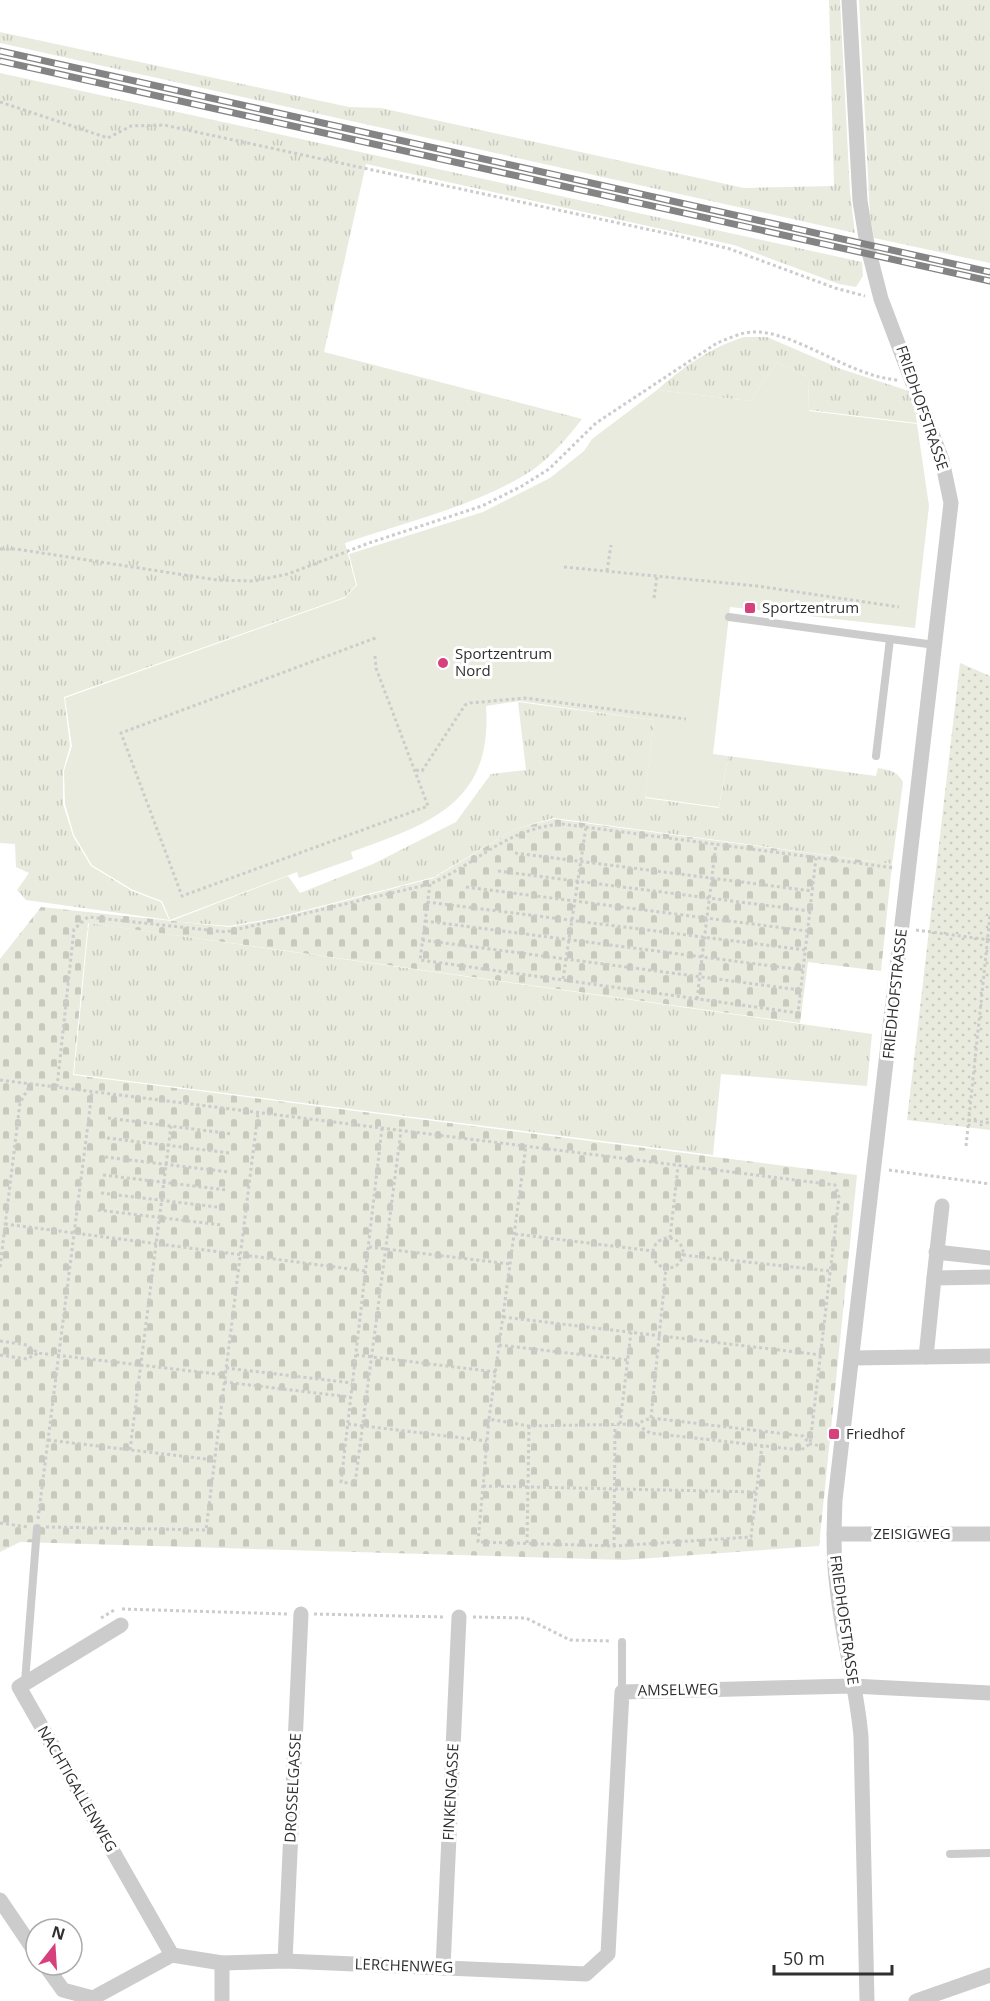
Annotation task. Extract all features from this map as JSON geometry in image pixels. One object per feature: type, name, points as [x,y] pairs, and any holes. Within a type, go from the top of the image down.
[{"type":"street","name":"FRIEDHOFSTRASSE","points":[[849,0],[860,201],[867,244],[882,299],[915,381],[942,460],[951,503],[841,1449],[834,1534],[837,1587],[861,1737],[867,2001]]},
{"type":"street","points":[[926,1357],[942,1206]]},
{"type":"street","points":[[936,1252],[990,1258]]},
{"type":"street","points":[[934,1278],[990,1277]]},
{"type":"street","points":[[852,1358],[990,1356]]},
{"type":"street","name":"ZEISIGWEG","points":[[834,1534],[990,1534]]},
{"type":"street","name":"DROSSELGASSE","points":[[285,1962],[301,1614]]},
{"type":"street","name":"FINKENGASSE","points":[[443,1968],[459,1617]]},
{"type":"street","points":[[25,1684],[121,1625]]},
{"type":"street","name":"NACHTIGALLENWEG","points":[[25,1684],[19,1688],[172,1955]]},
{"type":"street","name":"AMSELWEG","points":[[585,1974],[609,1954],[622,1692],[852,1686],[990,1693]]},
{"type":"street","points":[[0,1900],[24,1935]]},
{"type":"street","points":[[54,1977],[63,1990],[93,1998],[172,1955],[222,1964],[222,2001]]},
{"type":"street","name":"LERCHENWEG","points":[[222,1964],[285,1962],[585,1974]]},
{"type":"street","points":[[916,2001],[990,1975]]},
{"type":"lane","points":[[729,617],[935,645]]},
{"type":"lane","points":[[876,756],[890,639]]},
{"type":"lane","name":"NACHTIGALLENWEG","points":[[25,1684],[37,1528]]},
{"type":"lane","points":[[622,1642],[622,1692]]},
{"type":"lane","points":[[950,1854],[990,1853]]},
{"type":"path","points":[[0,102],[108,138],[131,126],[164,125],[663,232],[730,249],[836,288],[882,299]]},
{"type":"path","points":[[0,549],[16,549],[217,580],[254,581],[288,574],[369,543],[482,506],[522,486],[549,469],[596,423],[666,376],[717,343],[753,332],[797,343],[843,365],[889,380],[915,381]]},
{"type":"path","points":[[607,571],[610,545]]},
{"type":"path","points":[[564,567],[757,586],[899,607]]},
{"type":"path","points":[[654,598],[657,576]]},
{"type":"path","points":[[375,656],[376,668],[428,806],[182,896],[121,733],[378,637]]},
{"type":"path","points":[[415,769],[422,771],[465,705],[470,703],[525,698],[686,719]]},
{"type":"path","points":[[57,1087],[74,929],[88,917],[226,932],[430,884],[448,876],[517,833],[538,826],[562,824],[909,870]]},
{"type":"path","points":[[563,980],[586,827]]},
{"type":"path","points":[[697,999],[716,844]]},
{"type":"path","points":[[516,853],[812,891]]},
{"type":"path","points":[[430,884],[420,960],[798,1012],[816,858]]},
{"type":"path","points":[[498,871],[810,911]]},
{"type":"path","points":[[466,886],[807,931]]},
{"type":"path","points":[[427,902],[805,950]]},
{"type":"path","points":[[966,1146],[990,916]]},
{"type":"path","points":[[425,921],[803,970]]},
{"type":"path","points":[[903,929],[989,939]]},
{"type":"path","points":[[422,940],[800,990]]},
{"type":"path","points":[[0,1080],[835,1185],[839,1197],[810,1444],[801,1450],[762,1446],[650,1433],[636,1424]]},
{"type":"path","points":[[0,1268],[20,1103],[31,1084]]},
{"type":"path","points":[[37,1528],[92,1092]]},
{"type":"path","points":[[0,1523],[37,1528],[206,1530],[258,1113]]},
{"type":"path","points":[[108,1118],[232,1134]]},
{"type":"path","points":[[968,1120],[990,1123]]},
{"type":"path","points":[[130,1450],[171,1126]]},
{"type":"path","points":[[382,1128],[341,1482],[355,1484],[401,1131]]},
{"type":"path","points":[[107,1138],[230,1153]]},
{"type":"path","points":[[526,1146],[489,1419],[478,1542],[614,1546],[751,1537],[762,1446]]},
{"type":"path","points":[[105,1157],[229,1172]]},
{"type":"path","points":[[670,1238],[678,1166]]},
{"type":"path","points":[[875,1168],[990,1184]]},
{"type":"path","points":[[103,1175],[227,1190]]},
{"type":"path","points":[[101,1193],[225,1208]]},
{"type":"path","points":[[98,1210],[222,1225]]},
{"type":"path","points":[[5,1224],[366,1271]]},
{"type":"path","points":[[514,1234],[653,1251]]},
{"type":"path","points":[[670,1238],[681,1243],[683,1255],[678,1265],[666,1268],[656,1262],[653,1251],[659,1240],[670,1238]]},
{"type":"path","points":[[368,1247],[510,1264]]},
{"type":"path","points":[[683,1255],[830,1271]]},
{"type":"path","points":[[651,1418],[666,1268]]},
{"type":"path","points":[[503,1317],[821,1355]]},
{"type":"path","points":[[614,1546],[618,1424],[631,1332]]},
{"type":"path","points":[[0,1341],[27,1345],[38,1353],[225,1375]]},
{"type":"path","points":[[499,1345],[627,1360]]},
{"type":"path","points":[[0,1355],[27,1359],[38,1353]]},
{"type":"path","points":[[356,1355],[496,1372]]},
{"type":"path","points":[[226,1368],[353,1383]]},
{"type":"path","points":[[224,1382],[351,1398]]},
{"type":"path","points":[[489,1419],[529,1426],[636,1424],[651,1418],[803,1436],[810,1444],[841,1449]]},
{"type":"path","points":[[348,1424],[487,1440]]},
{"type":"path","points":[[527,1544],[529,1426]]},
{"type":"path","points":[[48,1440],[214,1460]]},
{"type":"path","points":[[483,1486],[756,1492]]},
{"type":"path","points":[[135,1608],[284,1614]]},
{"type":"path","points":[[337,1614],[411,1617]]},
{"type":"path","points":[[488,1617],[526,1618],[570,1640],[604,1641]]},
{"type":"green space","points":[[829,0],[840,0],[850,192],[855,233],[0,43],[0,32],[349,107],[381,108],[744,188],[834,186]]},
{"type":"green space","points":[[859,0],[990,0],[990,263],[874,238],[870,216]]},
{"type":"green space","points":[[0,73],[862,262],[863,276],[856,287],[839,284],[734,245],[366,164],[324,352],[582,419],[548,458],[513,482],[467,503],[345,543],[356,585],[345,597],[64,697],[70,746],[63,771],[63,804],[73,836],[91,866],[132,891],[161,902],[169,920],[26,900],[17,890],[29,873],[16,867],[15,844],[0,843]]},
{"type":"green space","points":[[744,337],[767,337],[841,369],[912,392],[917,423],[809,410],[808,377],[777,362],[750,401],[657,390],[698,359],[720,346]]},
{"type":"green space","name":"Sportzentrum Nord","points":[[777,362],[808,377],[809,411],[917,424],[929,506],[915,628],[730,607],[713,754],[728,756],[719,807],[645,797],[654,720],[519,701],[486,706],[485,739],[479,766],[467,787],[451,805],[406,831],[351,852],[353,859],[299,878],[297,872],[170,920],[162,901],[133,890],[92,865],[74,835],[65,804],[64,771],[72,746],[65,698],[345,598],[357,585],[349,554],[483,512],[550,478],[584,451],[592,439],[657,390],[750,401]]},
{"type":"green space","points":[[960,663],[990,676],[990,1130],[907,1120]]},
{"type":"green space","points":[[518,702],[654,720],[645,798],[719,808],[728,756],[876,776],[878,768],[893,772],[903,782],[892,864],[554,818],[515,829],[434,877],[275,918],[229,926],[171,921],[288,876],[300,893],[373,864],[456,822],[491,774],[526,770]]},
{"type":"green space","points":[[554,819],[892,864],[881,971],[808,962],[800,1023],[88,923],[73,1075],[857,1175],[819,1546],[624,1560],[20,1542],[0,1552],[0,959],[41,907],[229,927],[275,919],[434,878],[515,829]]},
{"type":"green space","points":[[89,923],[872,1034],[867,1086],[721,1074],[713,1155],[74,1074]]},
{"type":"railway","points":[[0,51],[990,272]]},
{"type":"railway","points":[[0,61],[990,281]]},
{"type":"place","name":"Sportzentrum","points":[[750,608]]},
{"type":"place","name":"Sportzentrum Nord","points":[[443,663]]},
{"type":"place","name":"Friedhof","points":[[834,1434]]}]
